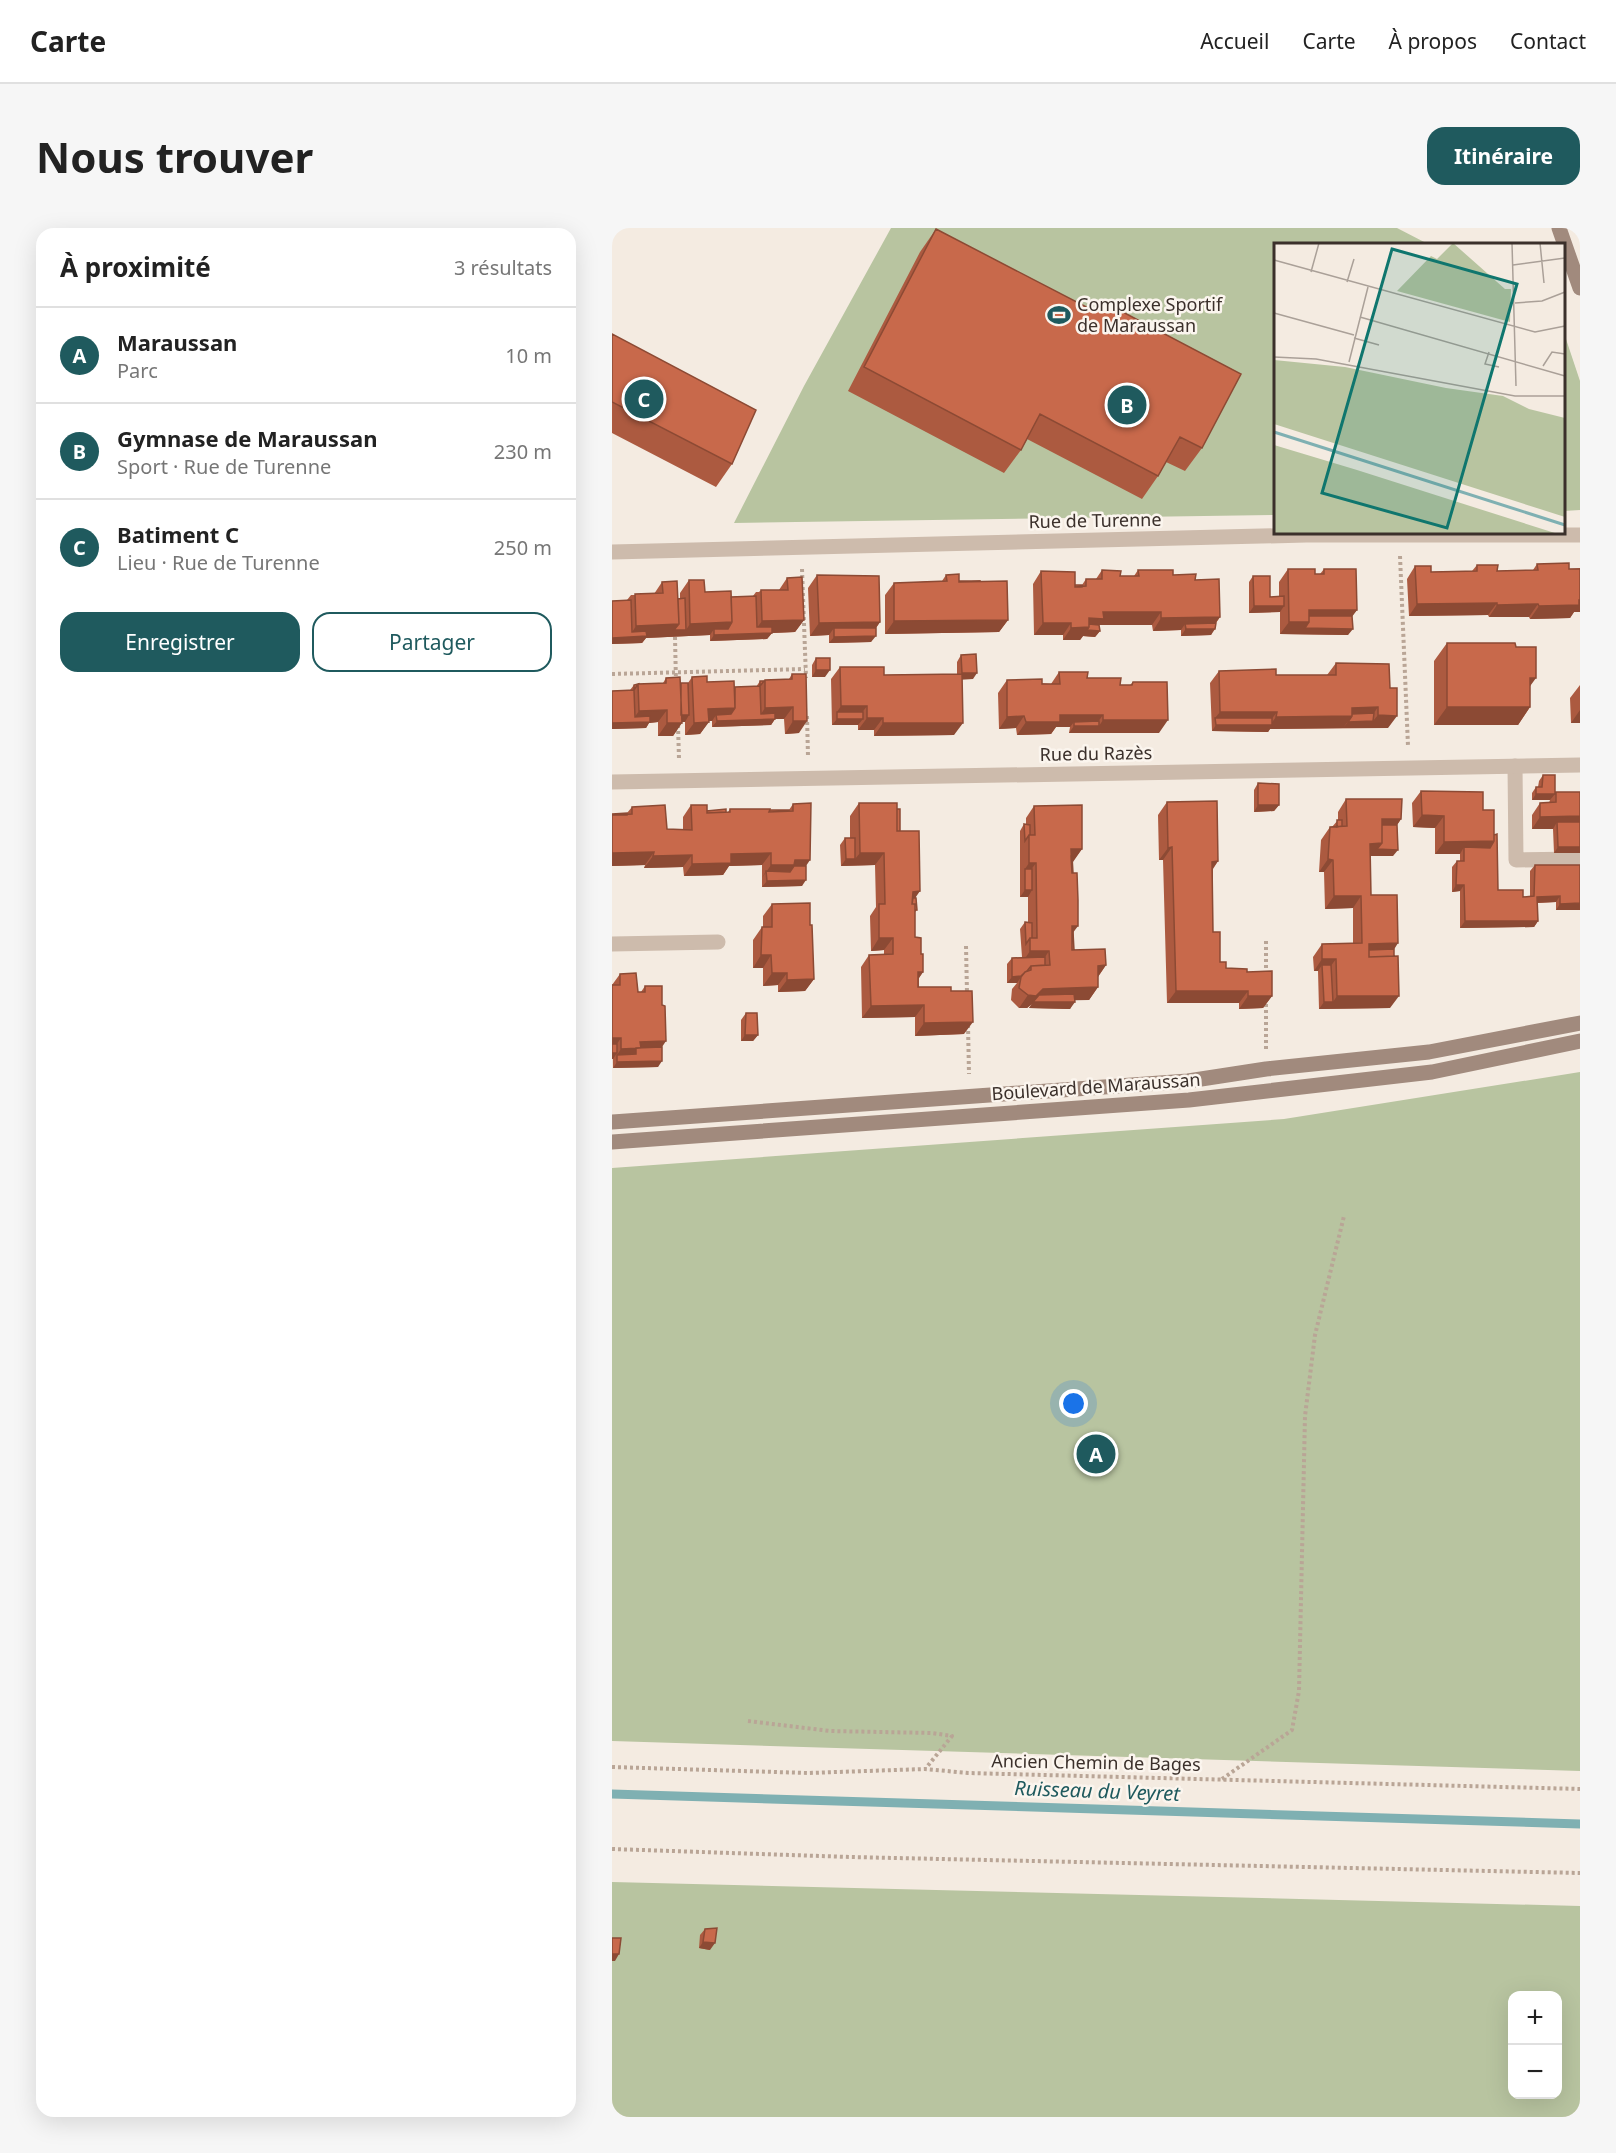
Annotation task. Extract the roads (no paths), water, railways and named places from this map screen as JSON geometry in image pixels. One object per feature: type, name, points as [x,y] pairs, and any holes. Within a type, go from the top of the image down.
[{"type":"main road","points":[[1559,228],[1564,243]]},
{"type":"main road","points":[[1565,245],[1580,288]]},
{"type":"main road","name":"Boulevard de Maraussan","points":[[612,1122],[1188,1080],[1266,1069],[1429,1052],[1580,1023]]},
{"type":"main road","name":"Boulevard de Maraussan","points":[[612,1142],[1189,1100],[1432,1072],[1580,1041]]},
{"type":"street","name":"Rue de Turenne","points":[[612,552],[1306,535],[1580,535]]},
{"type":"street","name":"Rue du Razès","points":[[612,782],[1580,765]]},
{"type":"street","points":[[1515,766],[1516,860],[1580,860]]},
{"type":"street","points":[[612,944],[718,942]]},
{"type":"waterway","name":"Ruisseau du Veyret","points":[[612,1794],[1580,1824]]},
{"type":"place","name":"Complexe Sportif de Maraussan","points":[[1059,315]]},
{"type":"place","name":"Batiment C","points":[[644,399]]},
{"type":"place","name":"Gymnase de Maraussan","points":[[1127,405]]},
{"type":"place","name":"Maraussan","points":[[1096,1454]]}]
